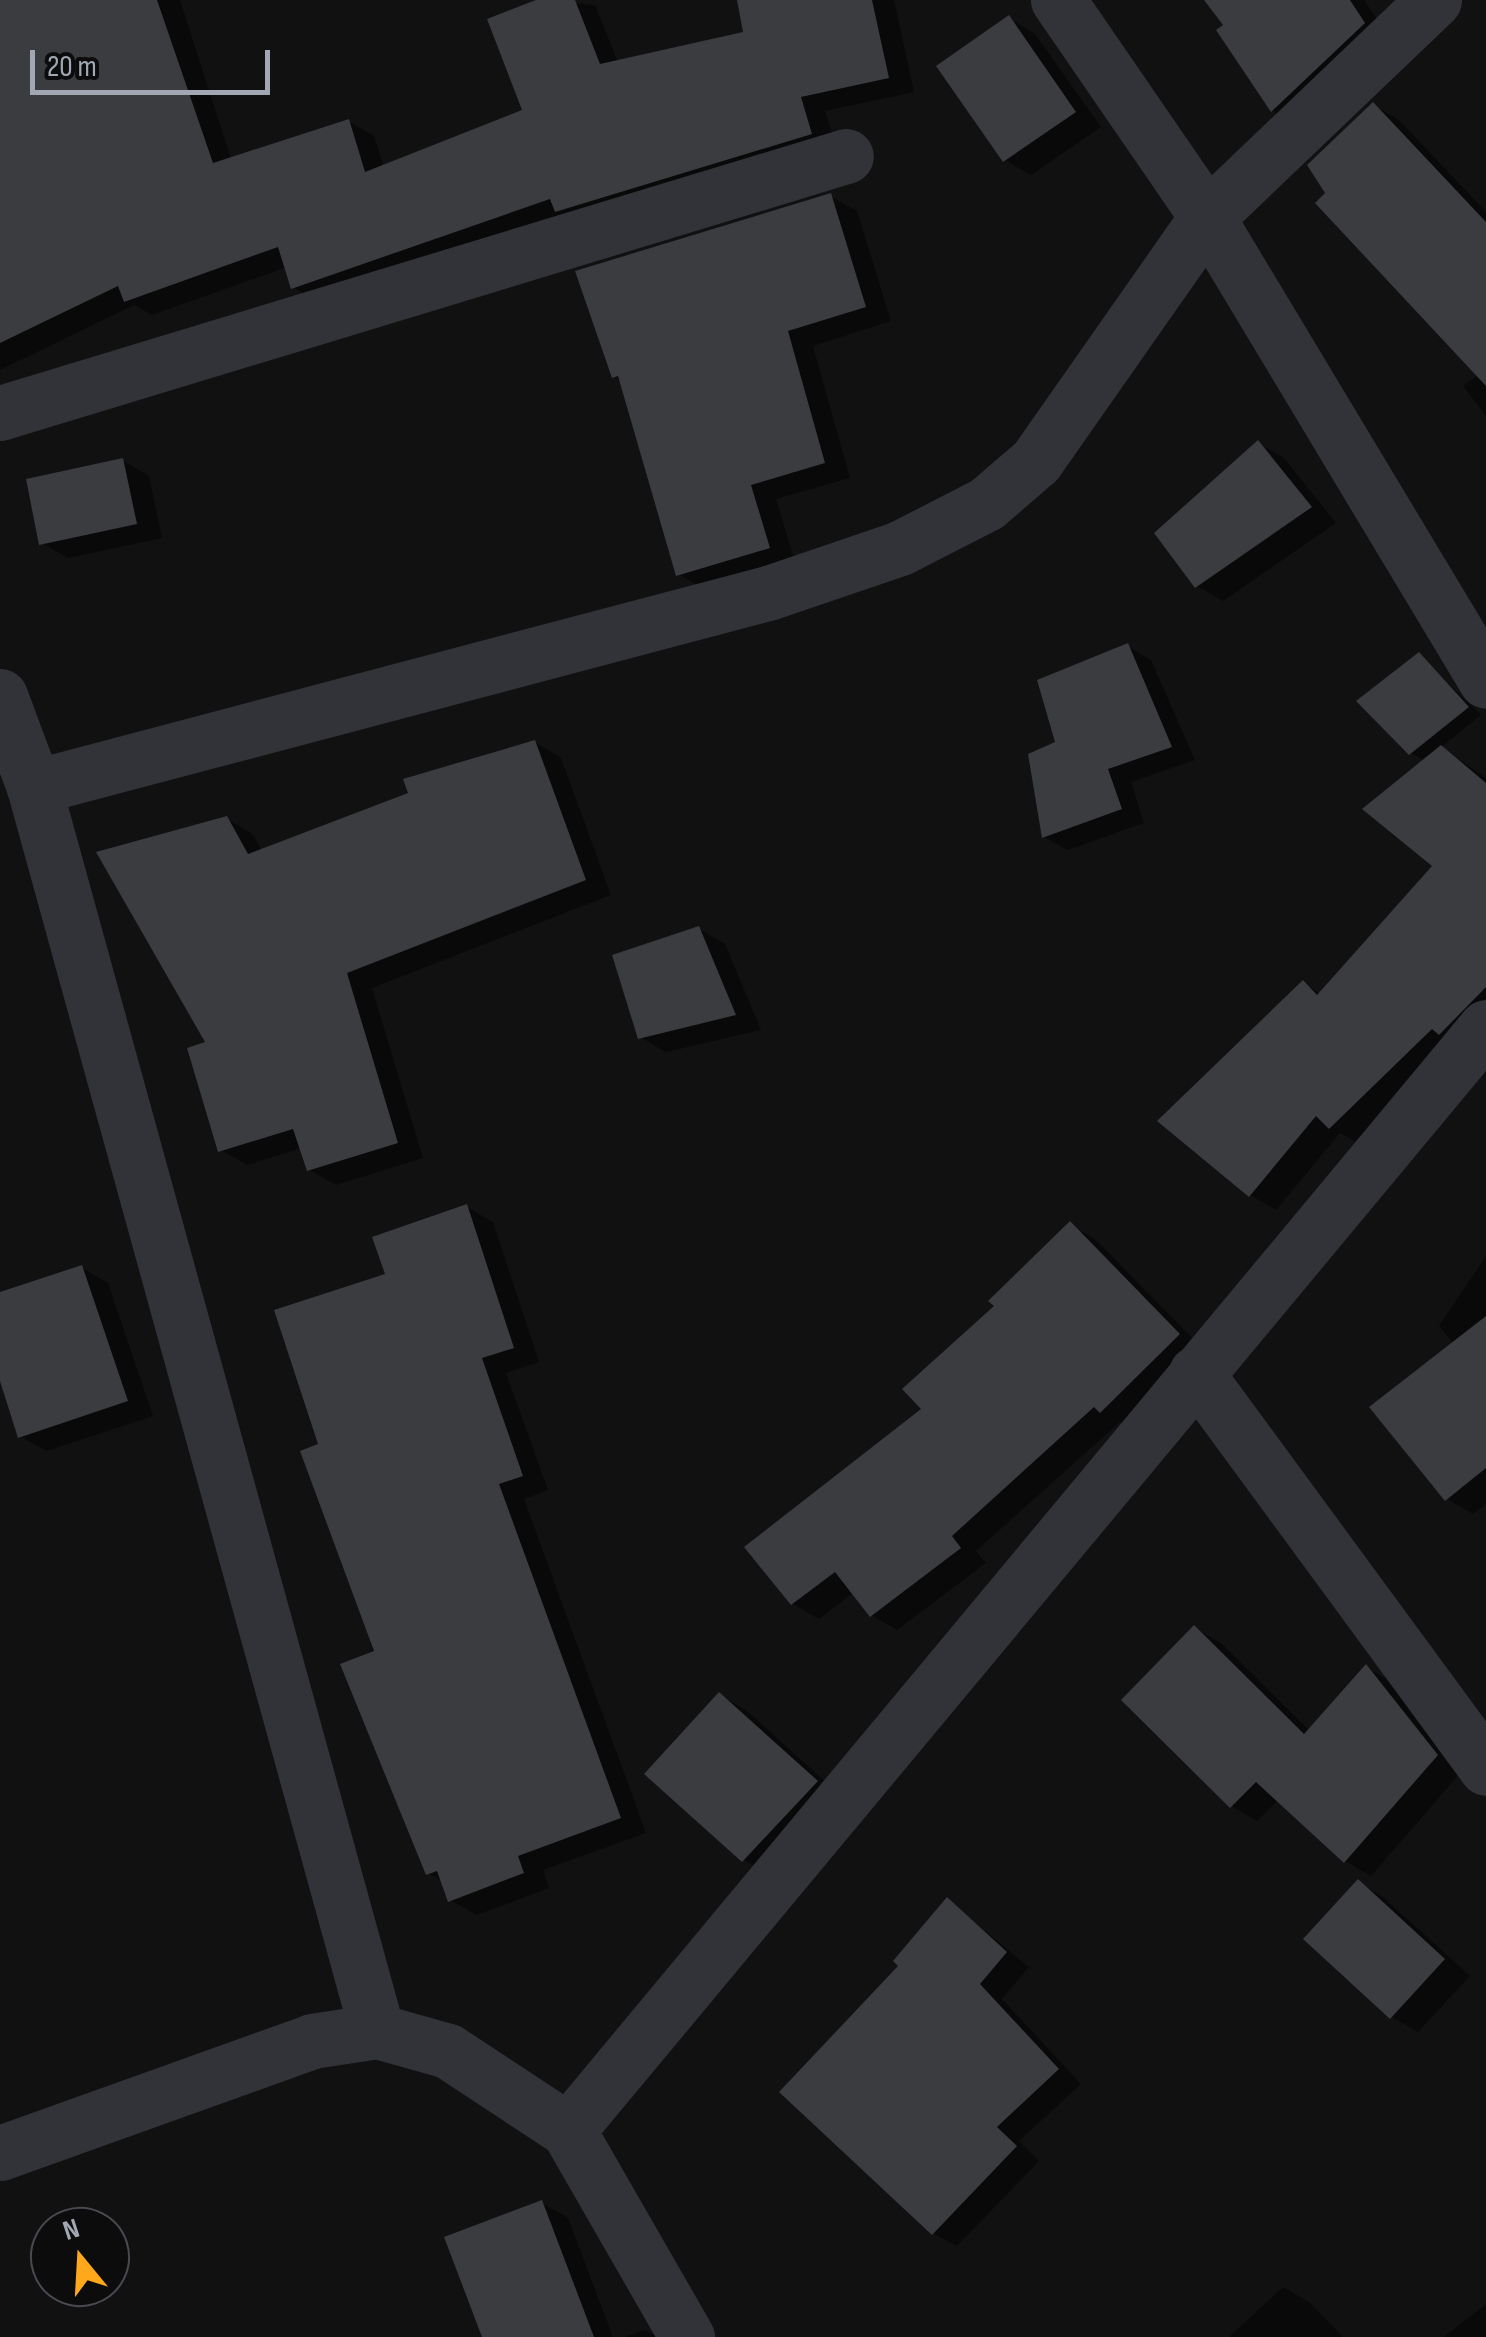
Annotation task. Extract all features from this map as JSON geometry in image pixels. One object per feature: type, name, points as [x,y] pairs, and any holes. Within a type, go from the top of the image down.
[{"type":"street","points":[[1058,0],[1207,217],[1486,681]]},
{"type":"street","points":[[34,787],[768,593],[900,548],[986,504],[1036,462],[1207,217],[1434,0]]},
{"type":"street","points":[[0,413],[846,156]]},
{"type":"street","points":[[0,696],[34,787],[377,2031]]},
{"type":"street","points":[[568,2130],[1486,1027]]},
{"type":"street","points":[[1196,1372],[1486,1768]]},
{"type":"street","points":[[0,2153],[312,2041],[377,2031],[448,2051],[568,2130],[688,2337]]},
{"type":"building","points":[[0,0],[157,0],[213,163],[349,119],[365,172],[522,110],[487,19],[536,0],[575,0],[600,64],[743,32],[737,0],[872,0],[889,78],[801,97],[812,134],[555,212],[550,199],[291,289],[278,247],[124,302],[118,286],[0,343]]},
{"type":"building","points":[[1204,0],[1350,0],[1365,23],[1271,112],[1216,30],[1223,25]]},
{"type":"building","points":[[1009,15],[1076,112],[1003,162],[936,66]]},
{"type":"building","points":[[1373,102],[1486,222],[1486,386],[1315,203],[1325,193],[1307,165]]},
{"type":"building","points":[[831,193],[866,307],[788,331],[825,463],[751,485],[770,548],[676,576],[618,376],[612,378],[575,271]]},
{"type":"building","points":[[1258,440],[1312,507],[1195,588],[1154,533]]},
{"type":"building","points":[[123,458],[137,524],[39,545],[26,479]]},
{"type":"building","points":[[1128,643],[1172,747],[1108,769],[1122,809],[1042,838],[1028,754],[1055,742],[1037,680]]},
{"type":"building","points":[[1419,652],[1469,707],[1409,755],[1356,701]]},
{"type":"building","points":[[535,740],[586,880],[347,973],[398,1143],[307,1171],[293,1129],[218,1152],[187,1048],[205,1042],[96,852],[227,816],[248,854],[408,793],[403,779]]},
{"type":"building","points":[[1441,745],[1486,783],[1486,987],[1439,1035],[1432,1029],[1329,1129],[1316,1116],[1249,1197],[1157,1121],[1303,980],[1317,995],[1432,866],[1362,809]]},
{"type":"building","points":[[699,926],[736,1015],[638,1039],[612,955]]},
{"type":"building","points":[[467,1204],[514,1348],[482,1358],[523,1476],[499,1484],[621,1818],[518,1856],[524,1873],[448,1902],[437,1871],[426,1875],[340,1664],[374,1651],[300,1451],[318,1444],[274,1310],[385,1274],[372,1237]]},
{"type":"building","points":[[1070,1221],[1180,1334],[1100,1413],[1094,1407],[952,1536],[961,1548],[870,1617],[835,1572],[791,1605],[744,1547],[921,1409],[902,1389],[994,1306],[988,1301]]},
{"type":"building","points":[[82,1265],[128,1401],[18,1438],[0,1381],[0,1292]]},
{"type":"building","points":[[1486,1316],[1486,1468],[1445,1501],[1369,1407]]},
{"type":"building","points":[[1194,1625],[1304,1734],[1366,1664],[1438,1755],[1344,1863],[1256,1782],[1230,1808],[1121,1700]]},
{"type":"building","points":[[719,1692],[818,1781],[742,1862],[644,1774]]},
{"type":"building","points":[[1358,1879],[1445,1959],[1390,2019],[1303,1939]]},
{"type":"building","points":[[947,1897],[1007,1952],[980,1984],[1059,2069],[997,2127],[1017,2146],[932,2235],[779,2092],[898,1966],[893,1961]]},
{"type":"building","points":[[542,2200],[594,2337],[482,2337],[444,2237]]}]
